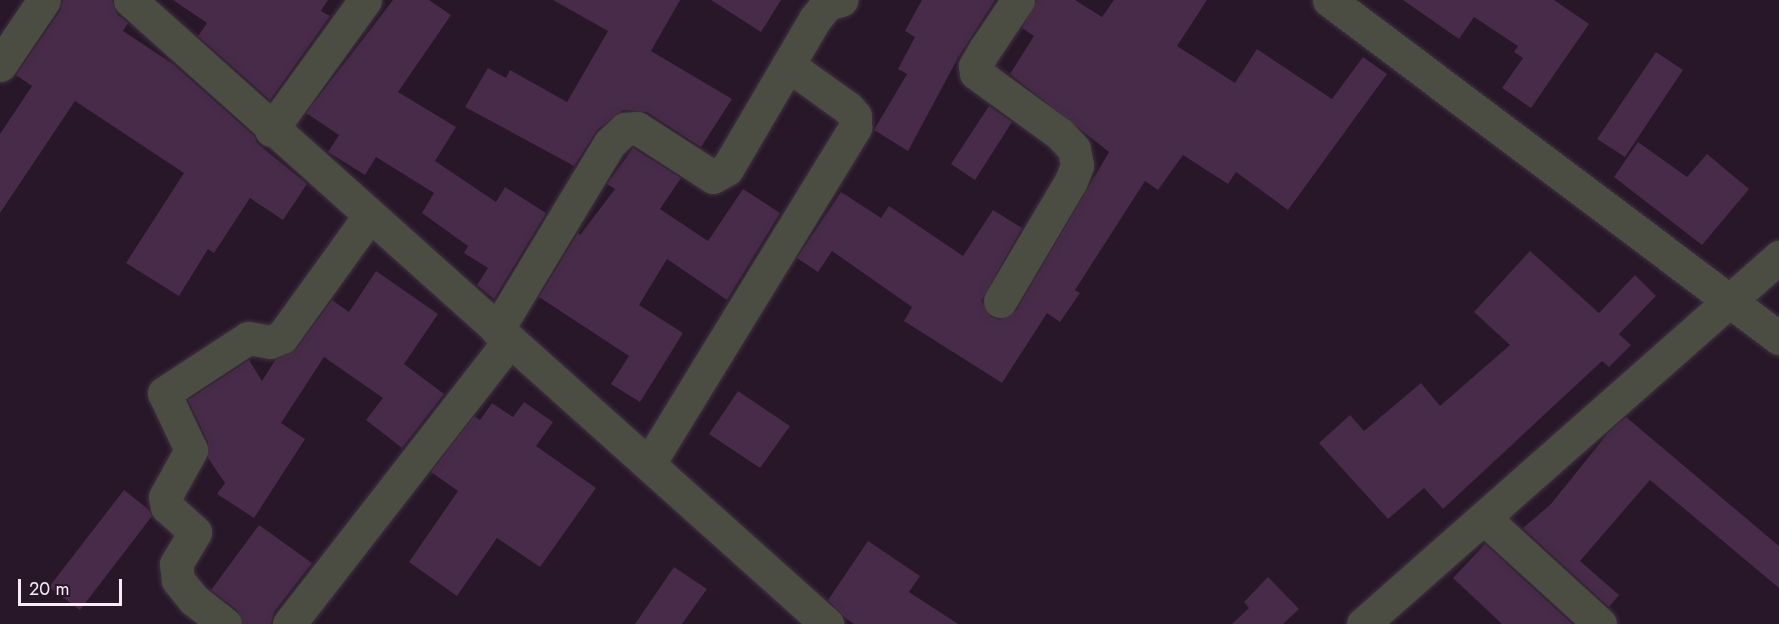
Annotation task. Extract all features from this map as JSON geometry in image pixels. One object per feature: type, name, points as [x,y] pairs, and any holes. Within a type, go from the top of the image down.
[{"type":"street","points":[[0,64],[45,0]]},
{"type":"street","points":[[130,0],[272,130],[650,462],[827,624]]},
{"type":"street","points":[[272,130],[364,0]]},
{"type":"street","points":[[289,624],[503,335],[610,142],[624,129],[637,128],[713,177],[734,157],[827,4],[841,0]]},
{"type":"street","points":[[1000,301],[1071,182],[1077,165],[1074,150],[1060,134],[976,73],[975,66],[1018,0]]},
{"type":"street","points":[[1329,0],[1779,338]]},
{"type":"street","points":[[650,462],[855,127],[855,116],[848,108],[788,65]]},
{"type":"street","points":[[225,624],[194,600],[178,580],[176,564],[195,532],[167,507],[165,497],[191,450],[164,393],[248,338],[270,342],[282,337],[370,215]]},
{"type":"street","points":[[1363,624],[1732,302],[1779,257]]},
{"type":"street","points":[[1484,518],[1600,624]]},
{"type":"building","points":[[63,0],[112,0],[117,14],[128,23],[123,31],[173,64],[254,136],[257,143],[307,184],[283,220],[250,198],[214,253],[208,249],[179,296],[126,263],[184,173],[75,101],[0,213],[0,134],[32,86],[16,75],[60,11]]},
{"type":"building","points":[[173,0],[328,0],[321,11],[330,16],[270,100],[198,36],[207,23]]},
{"type":"building","points":[[393,0],[429,0],[451,15],[398,92],[456,127],[435,161],[496,202],[505,187],[546,213],[494,299],[477,285],[488,268],[464,253],[468,246],[422,213],[434,193],[376,157],[365,175],[328,152],[339,135],[306,113]]},
{"type":"building","points":[[553,0],[680,0],[651,51],[732,99],[701,147],[647,112],[623,110],[597,130],[574,166],[465,107],[488,68],[506,78],[510,70],[567,102],[608,31]]},
{"type":"building","points":[[711,0],[781,0],[761,32]]},
{"type":"building","points":[[922,0],[995,0],[959,56],[908,151],[874,130],[907,74],[898,69],[915,37],[905,31]]},
{"type":"building","points":[[1037,0],[1075,0],[1102,17],[1114,0],[1207,0],[1177,46],[1235,83],[1257,49],[1332,99],[1363,57],[1387,74],[1288,210],[1236,172],[1228,184],[1183,155],[1158,190],[1145,181],[1075,290],[1080,293],[1060,322],[1047,313],[1002,383],[904,321],[912,307],[832,251],[818,272],[797,258],[841,192],[881,218],[889,206],[963,256],[993,210],[1022,228],[981,301],[991,317],[1000,320],[1016,311],[1109,152],[1010,74],[1034,36],[1022,28]]},
{"type":"building","points":[[1403,0],[1554,0],[1589,24],[1531,108],[1502,88],[1523,58],[1514,52],[1518,46],[1474,17],[1459,39]]},
{"type":"building","points":[[1656,52],[1683,70],[1625,157],[1597,139]]},
{"type":"building","points":[[989,106],[1012,122],[975,180],[951,164]]},
{"type":"building","points":[[1638,142],[1687,177],[1707,154],[1749,189],[1702,245],[1614,177]]},
{"type":"building","points":[[633,148],[681,178],[660,209],[708,241],[743,189],[780,213],[727,300],[667,259],[639,305],[683,333],[640,402],[611,384],[629,356],[539,297],[578,233],[580,235],[615,189],[607,184]]},
{"type":"building","points":[[1530,251],[1599,313],[1635,275],[1656,296],[1619,334],[1631,345],[1609,367],[1602,361],[1443,509],[1424,488],[1388,519],[1319,443],[1350,415],[1364,431],[1421,383],[1440,406],[1510,345],[1474,312]]},
{"type":"building","points":[[376,271],[438,314],[404,364],[444,394],[402,448],[366,420],[383,398],[324,357],[281,423],[305,439],[254,518],[217,494],[225,483],[208,458],[208,442],[188,400],[249,360],[262,381],[276,359],[297,348],[332,300],[349,312]]},
{"type":"building","points":[[738,391],[790,426],[760,468],[709,434]]},
{"type":"building","points":[[524,402],[553,422],[536,446],[596,488],[540,567],[497,538],[457,596],[409,562],[458,491],[431,472],[474,416],[480,420],[492,403],[513,417]]},
{"type":"building","points":[[1626,417],[1779,546],[1779,588],[1650,480],[1580,561],[1619,595],[1609,607],[1523,528],[1551,504],[1608,433]]},
{"type":"building","points":[[124,490],[148,509],[152,516],[80,610],[49,587]]},
{"type":"building","points":[[259,525],[312,563],[274,612],[271,624],[243,624],[237,610],[211,590]]},
{"type":"building","points":[[868,541],[920,576],[909,592],[958,624],[854,624],[844,617],[828,600]]},
{"type":"building","points":[[1485,544],[1572,624],[1502,624],[1453,578]]},
{"type":"building","points":[[674,567],[707,589],[682,624],[635,624]]},
{"type":"building","points":[[1268,577],[1299,609],[1283,624],[1232,624],[1249,608],[1244,602]]}]
